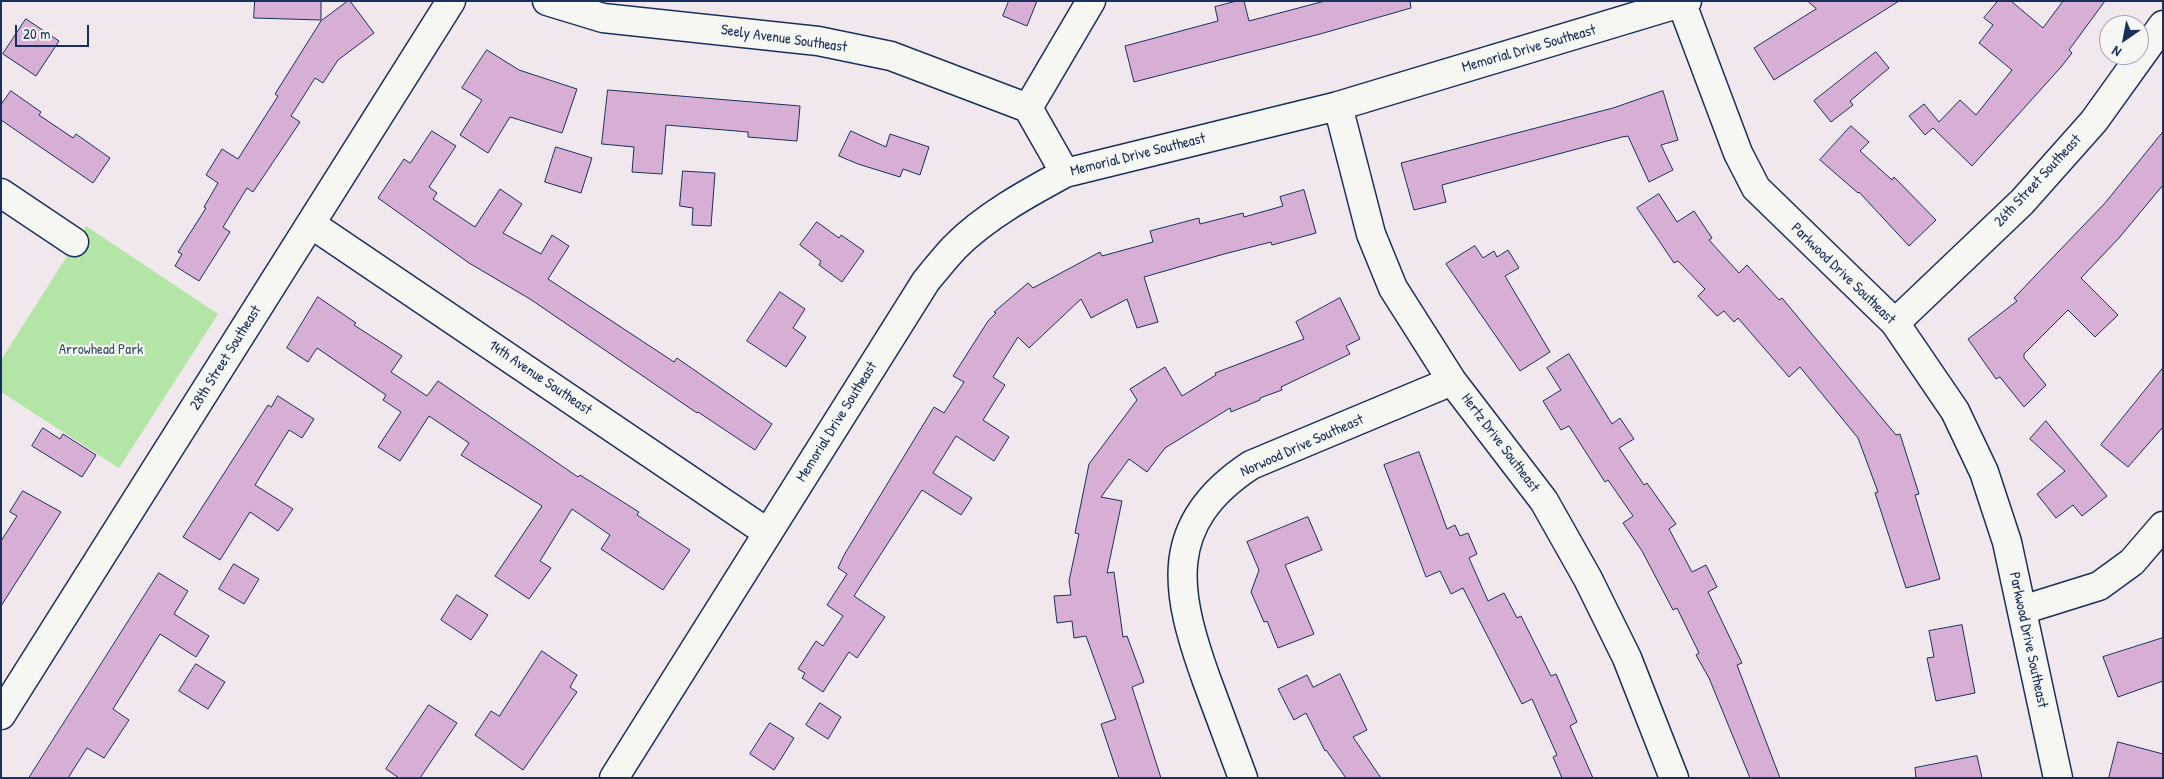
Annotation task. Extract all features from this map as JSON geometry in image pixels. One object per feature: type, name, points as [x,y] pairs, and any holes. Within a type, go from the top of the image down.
[{"type":"street","name":"28th Street Southeast","points":[[1,715],[450,1]]},
{"type":"street","name":"Seely Avenue Southeast","points":[[548,1],[602,18],[818,41],[891,56],[1028,108]]},
{"type":"street","points":[[1066,173],[1028,108],[1091,1]]},
{"type":"street","name":"Memorial Drive Southeast","points":[[614,778],[926,281],[955,247],[1025,194],[1066,173],[1338,106],[1684,3]]},
{"type":"street","name":"Parkwood Drive Southeast","points":[[1684,3],[1738,153],[1756,188],[1895,323],[1955,411],[1984,472],[2007,542],[2058,778]]},
{"type":"street","name":"26th Street Southeast","points":[[1895,323],[2022,202],[2094,121],[2163,24]]},
{"type":"street","name":"Hertz Drive Southeast","points":[[1338,106],[1366,217],[1393,288],[1452,381],[1544,501],[1588,579],[1627,658],[1674,778]]},
{"type":"street","points":[[1,193],[74,242]]},
{"type":"street","name":"14th Avenue Southeast","points":[[311,224],[768,533]]},
{"type":"street","name":"Norwood Drive Southeast","points":[[1242,778],[1193,642],[1183,603],[1181,565],[1191,529],[1207,502],[1230,479],[1251,465],[1452,381]]},
{"type":"street","points":[[2022,610],[2099,586],[2132,562],[2163,526]]},
{"type":"green space","name":"Arrowhead Park","points":[[86,226],[218,314],[119,468],[1,392],[1,360]]},
{"type":"building","points":[[255,1],[321,1],[321,20],[254,18]]},
{"type":"building","points":[[350,1],[374,33],[338,60],[323,83],[315,78],[291,116],[300,122],[253,192],[247,188],[223,227],[230,232],[199,281],[175,266],[182,254],[178,252],[206,208],[204,207],[218,183],[206,175],[222,149],[238,159],[278,96],[275,94],[321,21]]},
{"type":"building","points":[[1009,1],[1037,1],[1027,26],[1003,16]]},
{"type":"building","points":[[1244,1],[1249,21],[1325,1],[1410,1],[1411,8],[1320,34],[1134,82],[1125,46],[1218,21],[1215,7]]},
{"type":"building","points":[[1808,1],[1899,1],[1774,80],[1754,48],[1816,9]]},
{"type":"building","points":[[1998,1],[2011,1],[2043,28],[2063,1],[2105,1],[2069,50],[2072,53],[2061,67],[1972,166],[1933,128],[1925,135],[1909,116],[1924,104],[1939,122],[1960,100],[1976,115],[2012,70],[1979,43],[1993,25],[1984,18]]},
{"type":"building","points":[[26,19],[59,41],[36,76],[3,54]]},
{"type":"building","points":[[487,50],[519,70],[577,89],[562,133],[510,117],[488,153],[460,135],[482,100],[462,88]]},
{"type":"building","points":[[1876,52],[1889,68],[1850,101],[1853,105],[1831,122],[1814,101]]},
{"type":"building","points":[[608,90],[800,106],[797,141],[748,137],[748,132],[666,125],[662,174],[632,172],[634,147],[602,144]]},
{"type":"building","points":[[11,91],[41,112],[39,115],[73,138],[76,134],[110,158],[93,183],[1,120],[1,105]]},
{"type":"building","points":[[1663,91],[1678,140],[1661,145],[1673,170],[1649,182],[1628,136],[1442,185],[1446,202],[1414,210],[1401,163],[1613,108]]},
{"type":"building","points":[[1851,126],[1869,142],[1860,151],[1892,180],[1894,177],[1936,220],[1909,246],[1859,192],[1820,160]]},
{"type":"building","points":[[432,131],[456,146],[429,187],[437,193],[433,199],[475,227],[500,189],[522,204],[503,233],[541,254],[552,235],[569,246],[548,279],[674,362],[677,358],[772,424],[755,450],[697,413],[530,299],[469,263],[378,198],[404,159],[410,163]]},
{"type":"building","points":[[851,131],[886,147],[890,134],[929,147],[920,175],[903,169],[900,177],[839,156]]},
{"type":"building","points":[[2163,132],[2163,185],[2119,238],[2081,278],[2118,315],[2095,337],[2068,310],[2024,354],[2024,358],[2046,385],[2024,407],[2000,377],[1996,379],[1968,339],[2017,301],[2014,298],[2105,203]]},
{"type":"building","points":[[556,147],[592,158],[581,193],[545,182]]},
{"type":"building","points":[[683,171],[715,173],[711,226],[692,225],[693,208],[680,206]]},
{"type":"building","points":[[1304,190],[1316,233],[1272,245],[1271,242],[1224,254],[1144,277],[1158,322],[1137,328],[1127,299],[1091,318],[1081,299],[1029,348],[1018,337],[993,377],[1005,385],[983,420],[1009,437],[994,461],[956,436],[933,473],[972,498],[961,515],[922,490],[854,596],[885,617],[857,658],[849,652],[823,692],[802,678],[805,673],[798,669],[816,641],[823,646],[843,616],[827,605],[847,574],[838,568],[844,555],[934,407],[944,413],[964,382],[953,376],[988,321],[996,313],[994,312],[1028,283],[1033,288],[1100,252],[1102,256],[1153,242],[1150,231],[1199,218],[1200,224],[1243,213],[1244,217],[1283,206],[1280,197]]},
{"type":"building","points":[[1659,194],[1677,222],[1694,211],[1712,238],[1709,240],[1739,273],[1747,265],[1779,300],[1782,298],[1896,435],[1900,434],[1919,494],[1915,495],[1940,579],[1906,588],[1875,493],[1878,492],[1858,438],[1800,367],[1789,377],[1738,318],[1734,322],[1724,311],[1717,316],[1698,296],[1705,289],[1678,261],[1674,263],[1637,208]]},
{"type":"building","points":[[817,222],[839,238],[841,235],[864,251],[842,282],[819,265],[821,261],[800,245]]},
{"type":"building","points":[[1475,246],[1483,258],[1494,251],[1497,257],[1508,250],[1519,268],[1505,276],[1550,352],[1520,371],[1446,264]]},
{"type":"building","points":[[780,292],[805,309],[793,328],[806,337],[786,367],[747,341]]},
{"type":"building","points":[[318,297],[356,323],[354,325],[402,356],[391,372],[427,396],[438,381],[578,477],[580,475],[639,512],[637,515],[690,550],[663,590],[601,549],[610,535],[572,509],[540,561],[551,568],[529,599],[495,576],[542,506],[461,455],[469,443],[429,416],[400,461],[378,447],[401,412],[383,400],[386,395],[317,348],[308,362],[287,348]]},
{"type":"building","points":[[1340,298],[1360,339],[1346,346],[1350,354],[1281,387],[1282,390],[1260,398],[1260,400],[1231,412],[1230,408],[1165,448],[1147,472],[1129,459],[1101,497],[1122,501],[1107,573],[1114,572],[1123,637],[1127,636],[1144,682],[1132,687],[1161,778],[1119,778],[1101,724],[1116,719],[1086,636],[1074,638],[1072,621],[1057,623],[1054,596],[1071,595],[1069,581],[1079,534],[1075,533],[1089,464],[1137,400],[1130,389],[1165,367],[1182,396],[1216,375],[1215,373],[1304,339],[1296,322]]},
{"type":"building","points":[[1569,354],[1612,424],[1620,418],[1634,439],[1619,448],[1644,485],[1647,483],[1676,524],[1669,529],[1692,572],[1706,565],[1717,587],[1708,592],[1742,663],[1737,665],[1780,778],[1750,778],[1709,678],[1696,655],[1699,653],[1677,608],[1673,610],[1642,551],[1623,523],[1633,516],[1608,480],[1605,482],[1569,426],[1561,430],[1543,401],[1561,390],[1547,368]]},
{"type":"building","points":[[2163,368],[2163,427],[2128,467],[2101,445]]},
{"type":"building","points":[[278,396],[314,419],[302,438],[289,430],[255,485],[293,509],[278,531],[250,512],[220,560],[183,537],[268,405],[271,407]]},
{"type":"building","points":[[2046,421],[2107,496],[2082,516],[2073,505],[2056,518],[2037,494],[2065,471],[2030,439]]},
{"type":"building","points":[[43,428],[60,439],[63,434],[96,455],[82,477],[32,446]]},
{"type":"building","points":[[1419,452],[1447,529],[1455,525],[1460,536],[1468,533],[1477,554],[1469,558],[1488,601],[1504,593],[1517,618],[1521,616],[1551,676],[1556,674],[1577,722],[1570,726],[1593,778],[1562,778],[1553,757],[1557,755],[1532,699],[1522,704],[1463,588],[1451,594],[1440,571],[1426,577],[1384,465]]},
{"type":"building","points":[[23,491],[61,512],[1,606],[1,541],[17,516],[10,512]]},
{"type":"building","points":[[1308,517],[1322,550],[1285,565],[1314,634],[1278,648],[1267,621],[1264,622],[1251,592],[1259,570],[1247,542]]},
{"type":"building","points":[[234,564],[259,579],[244,604],[219,589]]},
{"type":"building","points":[[159,573],[188,591],[174,614],[209,636],[196,657],[160,634],[113,709],[129,720],[104,758],[87,748],[68,778],[29,778]]},
{"type":"building","points":[[457,595],[488,615],[471,640],[441,620]]},
{"type":"building","points":[[1962,625],[1975,693],[1936,701],[1927,658],[1934,657],[1929,631]]},
{"type":"building","points":[[2163,638],[2163,681],[2118,697],[2103,657]]},
{"type":"building","points":[[542,651],[577,675],[570,687],[577,692],[523,770],[475,735],[491,711],[499,716]]},
{"type":"building","points":[[196,664],[225,682],[208,709],[179,691]]},
{"type":"building","points":[[1340,674],[1367,730],[1353,737],[1381,778],[1346,778],[1325,751],[1306,713],[1294,720],[1278,689],[1307,675],[1313,687]]},
{"type":"building","points":[[820,703],[841,717],[828,739],[806,725]]},
{"type":"building","points":[[429,705],[457,723],[420,778],[399,778],[386,769]]},
{"type":"building","points":[[770,723],[794,738],[774,770],[750,754]]},
{"type":"building","points":[[2118,742],[2163,754],[2163,778],[2109,778]]},
{"type":"building","points":[[1977,756],[1982,778],[1916,778],[1915,768]]}]
